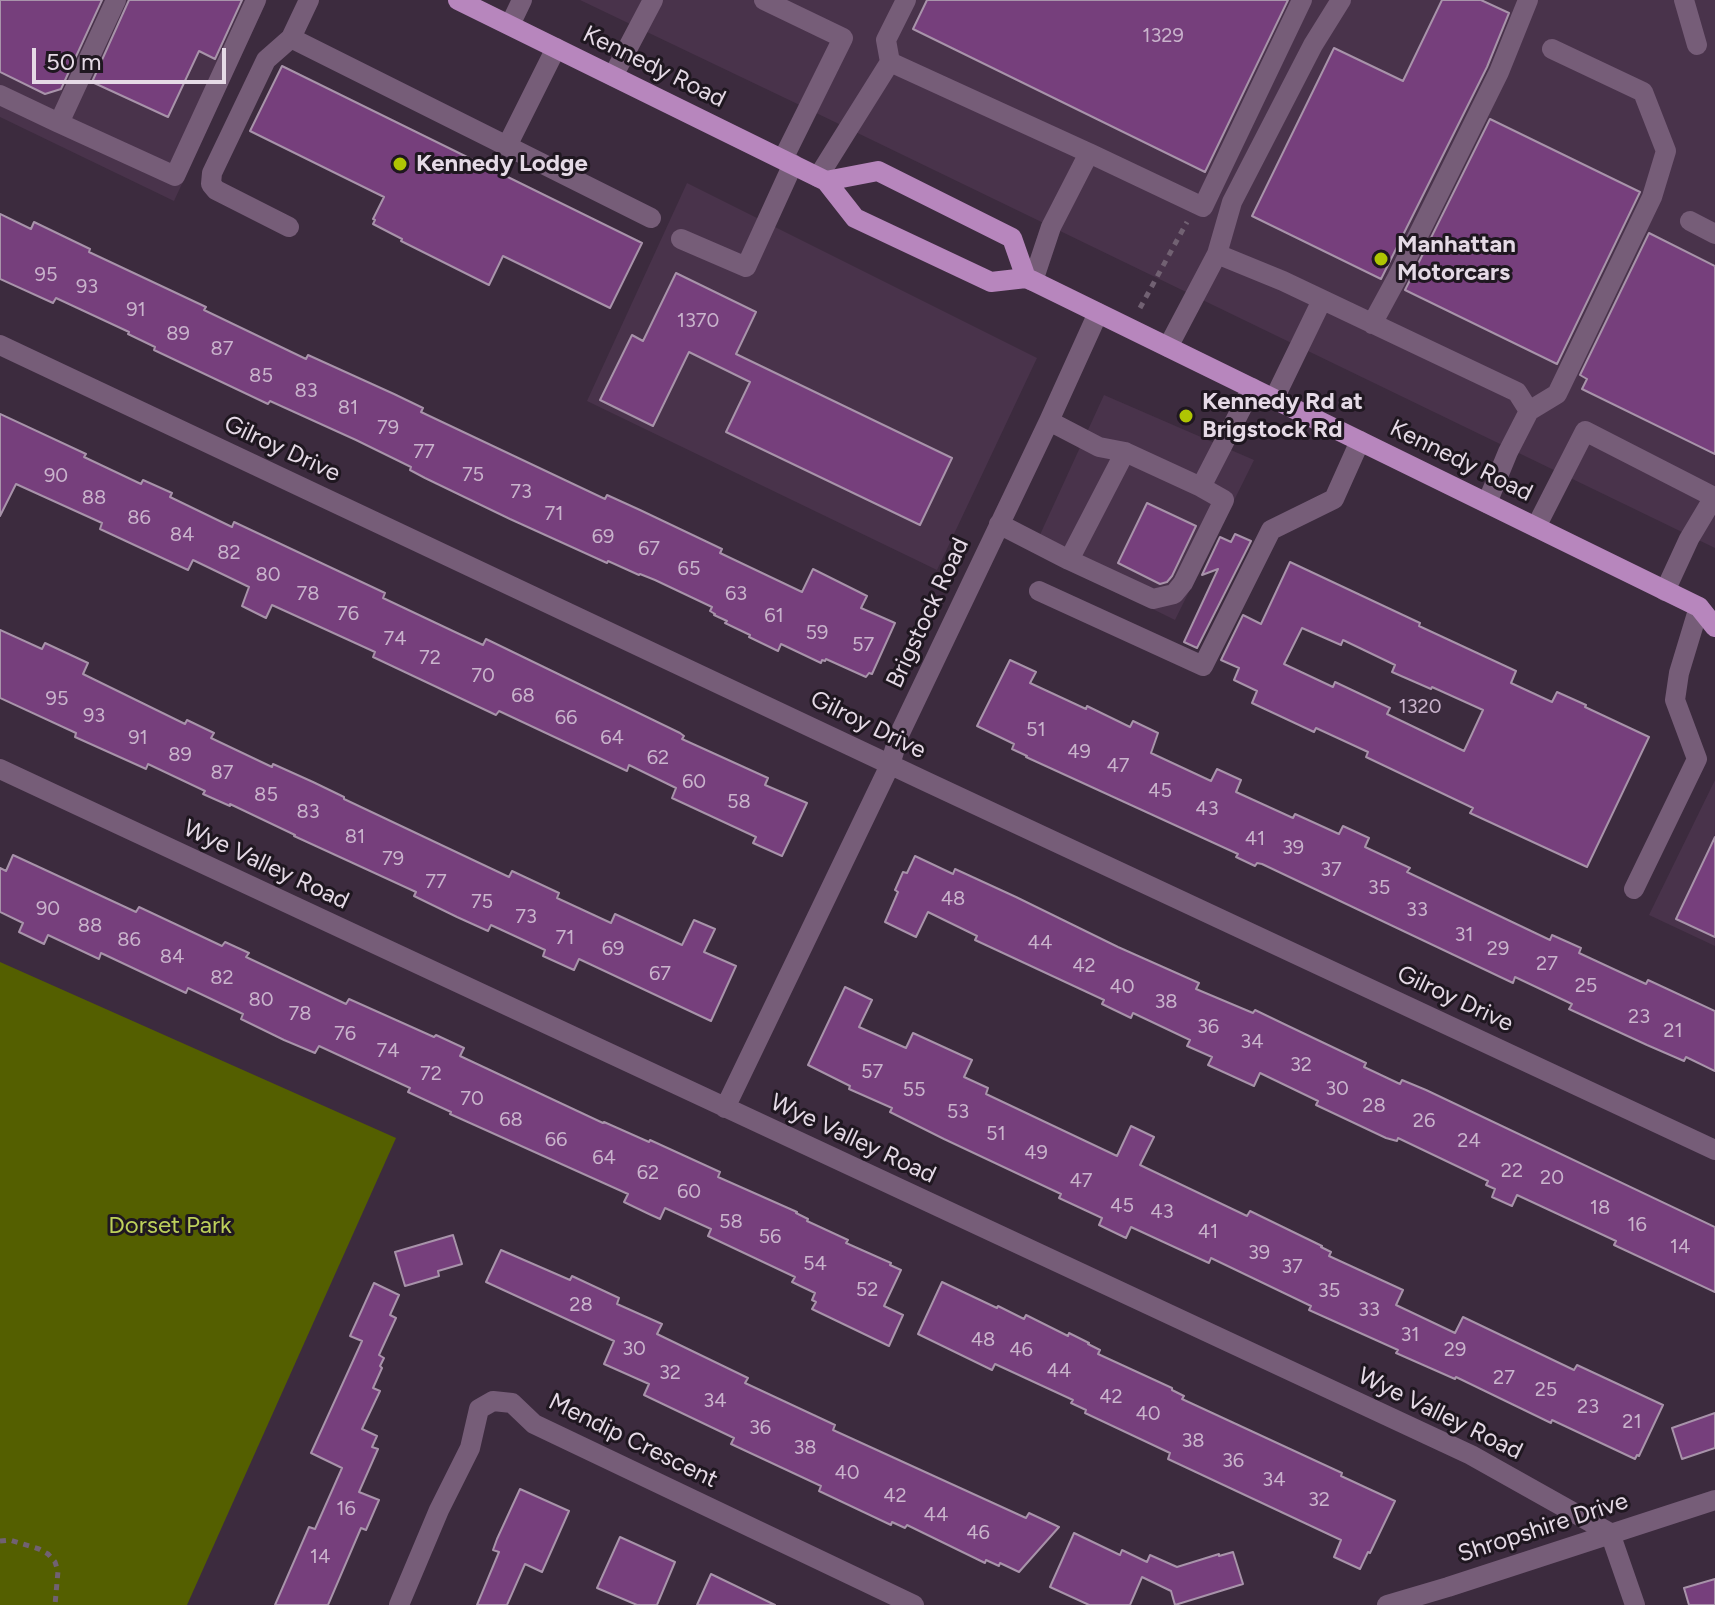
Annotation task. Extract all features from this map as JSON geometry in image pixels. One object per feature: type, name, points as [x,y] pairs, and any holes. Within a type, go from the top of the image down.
[{"type":"main road","name":"Kennedy Road","points":[[458,0],[822,179],[855,218],[991,282],[1030,280],[1665,591],[1707,607],[1715,627]]},
{"type":"main road","points":[[822,179],[878,171],[1012,238],[1030,280]]},
{"type":"street","points":[[59,123],[116,0]]},
{"type":"street","points":[[0,95],[175,176],[256,0]]},
{"type":"street","points":[[289,227],[216,190],[211,184],[212,173],[266,60],[291,38],[309,0]]},
{"type":"street","points":[[510,25],[522,0]]},
{"type":"street","points":[[613,76],[653,0]]},
{"type":"street","points":[[681,239],[746,267],[843,38],[764,0]]},
{"type":"street","points":[[822,179],[890,62],[886,40],[906,0]]},
{"type":"street","points":[[890,62],[1199,205],[1302,0]]},
{"type":"street","points":[[1168,347],[1217,254],[1232,202],[1313,45],[1341,0]]},
{"type":"street","points":[[1372,324],[1499,72],[1528,0]]},
{"type":"street","points":[[1684,0],[1697,45]]},
{"type":"street","points":[[291,38],[651,218]]},
{"type":"street","points":[[507,146],[556,48]]},
{"type":"street","points":[[1487,503],[1529,411],[1557,394],[1652,197],[1666,151],[1643,92],[1552,49]]},
{"type":"street","points":[[1030,280],[1051,227],[1089,153]]},
{"type":"street","points":[[1690,221],[1715,234]]},
{"type":"street","points":[[1217,254],[1517,392],[1529,411]]},
{"type":"street","points":[[1274,399],[1322,300]]},
{"type":"street","name":"Brigstock Road","points":[[725,1108],[890,765],[899,735],[1098,313]]},
{"type":"street","name":"Gilroy Drive","points":[[0,345],[1715,1150]]},
{"type":"street","points":[[1201,487],[1252,388]]},
{"type":"street","points":[[999,524],[1153,599],[1174,594],[1183,583],[1224,500],[1125,452],[1099,447],[1049,421]]},
{"type":"street","points":[[1536,527],[1585,431],[1715,496],[1689,539],[1665,591]]},
{"type":"street","points":[[1039,591],[1203,666],[1271,530],[1334,499],[1360,441]]},
{"type":"street","points":[[1069,560],[1125,452]]},
{"type":"street","points":[[1634,889],[1697,759],[1675,700],[1679,673],[1707,607]]},
{"type":"street","name":"Wye Valley Road","points":[[0,769],[1471,1455],[1610,1533]]},
{"type":"street","name":"Mendip Crescent","points":[[399,1605],[439,1510],[470,1448],[479,1409],[493,1401],[512,1403],[534,1424],[914,1605]]},
{"type":"street","name":"Shropshire Drive","points":[[1387,1605],[1715,1500]]},
{"type":"street","points":[[1610,1533],[1635,1605]]},
{"type":"path","points":[[1129,328],[1199,205]]},
{"type":"path","points":[[0,1541],[8,1540],[46,1552],[54,1560],[58,1571],[55,1605]]},
{"type":"shaded area","points":[[0,0],[267,0],[174,201],[0,117]]},
{"type":"shaded area","points":[[580,0],[1715,0],[1715,548],[808,109]]},
{"type":"shaded area","points":[[687,183],[1037,358],[937,570],[587,401]]},
{"type":"shaded area","points":[[1104,395],[1254,460],[1175,620],[1033,550]]},
{"type":"shaded area","points":[[1715,780],[1715,946],[1649,915]]},
{"type":"green space","name":"Dorset Park","points":[[0,962],[396,1138],[187,1605],[0,1605]]},
{"type":"building","points":[[0,0],[102,0],[61,89],[45,94],[0,72]]},
{"type":"building","points":[[129,0],[242,0],[215,59],[199,51],[168,117],[92,82]]},
{"type":"building","points":[[927,0],[1288,0],[1205,172],[913,29]]},
{"type":"building","points":[[1442,0],[1481,0],[1509,13],[1487,67],[1381,279],[1252,216],[1334,48],[1403,81]]},
{"type":"building","name":"Kennedy Lodge","points":[[282,66],[642,243],[610,308],[503,256],[489,285],[373,224],[384,197],[250,131]]},
{"type":"building","points":[[1490,119],[1640,192],[1557,364],[1405,290]]},
{"type":"building","points":[[0,214],[31,229],[34,222],[90,249],[89,252],[206,307],[204,310],[306,359],[308,355],[394,394],[423,408],[421,412],[605,499],[607,495],[640,510],[802,592],[813,569],[867,596],[861,608],[895,623],[872,674],[866,677],[826,659],[821,663],[781,644],[778,651],[725,623],[727,621],[710,611],[712,607],[510,519],[356,440],[270,401],[268,404],[154,350],[155,347],[129,332],[56,298],[53,303],[0,279]]},
{"type":"building","points":[[1649,233],[1715,266],[1715,454],[1582,389],[1587,379],[1580,375]]},
{"type":"building","points":[[676,273],[756,312],[736,354],[952,458],[920,525],[726,432],[750,382],[689,352],[653,426],[600,400],[632,335],[643,341]]},
{"type":"building","points":[[0,414],[86,454],[84,457],[141,484],[143,480],[172,493],[170,497],[232,527],[234,522],[385,593],[383,598],[483,645],[486,639],[680,733],[684,736],[682,739],[768,778],[765,785],[807,803],[782,856],[753,843],[756,837],[672,798],[676,788],[629,765],[627,771],[499,711],[496,715],[373,657],[375,652],[272,605],[266,618],[242,606],[249,587],[193,560],[188,570],[100,529],[102,523],[16,484],[0,516]]},
{"type":"building","points":[[1147,503],[1196,526],[1172,576],[1160,584],[1118,563]]},
{"type":"building","points":[[1235,534],[1251,541],[1197,648],[1184,642],[1218,569],[1202,575],[1220,537],[1231,542]]},
{"type":"building","points":[[1290,562],[1516,671],[1511,683],[1552,702],[1557,692],[1649,737],[1587,867],[1470,813],[1473,808],[1366,757],[1368,752],[1316,728],[1314,732],[1252,703],[1257,691],[1234,680],[1239,668],[1221,660],[1243,615],[1261,624]],"holes":[[[1302,628],[1341,645],[1343,640],[1395,665],[1392,672],[1483,710],[1464,751],[1387,714],[1390,708],[1335,682],[1333,687],[1284,664]]]},
{"type":"building","points":[[0,630],[42,649],[45,643],[88,663],[83,674],[185,724],[187,720],[214,733],[211,738],[272,767],[273,764],[313,782],[509,877],[512,871],[559,893],[557,898],[611,923],[615,914],[682,945],[694,920],[715,929],[704,952],[736,966],[711,1021],[579,959],[574,970],[543,956],[545,950],[491,925],[488,931],[457,917],[414,896],[416,892],[203,794],[205,791],[148,764],[146,769],[75,737],[76,733],[0,698]]},
{"type":"building","points":[[1010,660],[1036,672],[1030,683],[1130,727],[1133,721],[1158,733],[1151,753],[1211,781],[1217,769],[1241,780],[1236,792],[1293,818],[1295,814],[1339,834],[1343,826],[1369,838],[1365,847],[1410,868],[1407,872],[1550,940],[1552,935],[1581,948],[1579,953],[1646,984],[1648,980],[1715,1011],[1715,1071],[1686,1057],[1684,1061],[1647,1045],[1569,1009],[1572,1004],[1515,977],[1513,983],[1262,864],[1255,866],[1236,857],[1238,854],[1012,749],[1014,744],[977,726]]},
{"type":"building","points":[[1715,837],[1715,937],[1676,919]]},
{"type":"building","points":[[13,855],[136,912],[139,907],[222,946],[225,942],[249,953],[246,957],[346,1004],[349,999],[464,1048],[460,1056],[603,1123],[650,1140],[720,1172],[718,1177],[797,1212],[807,1221],[848,1240],[846,1243],[891,1263],[901,1270],[884,1306],[903,1315],[889,1346],[812,1309],[816,1302],[812,1300],[815,1293],[792,1282],[795,1277],[708,1236],[711,1229],[665,1208],[660,1219],[649,1214],[624,1202],[628,1194],[450,1114],[408,1092],[410,1088],[319,1046],[315,1053],[284,1040],[241,1019],[243,1014],[188,988],[186,993],[101,953],[99,959],[48,935],[44,944],[19,932],[23,923],[0,912],[0,868],[6,871]]},
{"type":"building","points":[[915,856],[953,874],[955,869],[1016,897],[1199,983],[1196,989],[1253,1013],[1255,1010],[1366,1063],[1364,1067],[1400,1084],[1402,1080],[1426,1090],[1715,1227],[1715,1292],[1517,1195],[1512,1206],[1492,1197],[1495,1189],[1486,1185],[1488,1181],[1398,1138],[1397,1141],[1386,1138],[1316,1105],[1318,1101],[1260,1073],[1254,1086],[1208,1065],[1212,1057],[1187,1046],[1190,1040],[1133,1013],[1131,1018],[1102,1004],[1104,1000],[975,940],[977,936],[928,912],[916,937],[885,922],[903,872],[907,873]]},
{"type":"building","points":[[845,987],[872,1000],[859,1027],[906,1048],[913,1033],[972,1060],[964,1077],[988,1088],[986,1094],[1117,1156],[1131,1126],[1154,1137],[1140,1165],[1247,1216],[1250,1211],[1322,1246],[1331,1252],[1329,1256],[1403,1290],[1396,1305],[1455,1333],[1463,1317],[1574,1370],[1577,1365],[1663,1405],[1639,1456],[1635,1459],[1396,1353],[1398,1350],[1309,1310],[1311,1306],[1211,1258],[1209,1263],[1131,1227],[1126,1238],[1099,1225],[1102,1218],[1059,1198],[1061,1194],[890,1112],[892,1108],[849,1089],[850,1086],[808,1065]]},
{"type":"building","points":[[453,1235],[462,1264],[438,1271],[439,1276],[405,1286],[395,1252]]},
{"type":"building","points":[[501,1250],[570,1280],[572,1276],[619,1298],[617,1304],[662,1324],[657,1334],[748,1378],[745,1383],[835,1425],[833,1430],[1026,1518],[1029,1513],[1059,1527],[1019,1572],[1000,1563],[999,1566],[986,1560],[985,1563],[907,1525],[905,1528],[892,1522],[891,1525],[819,1491],[821,1486],[731,1444],[734,1438],[644,1395],[649,1384],[604,1364],[614,1341],[486,1282]]},
{"type":"building","points":[[942,1282],[1024,1319],[1026,1315],[1068,1336],[1069,1333],[1100,1350],[1098,1354],[1172,1388],[1184,1396],[1182,1399],[1395,1501],[1360,1569],[1334,1557],[1341,1540],[1168,1459],[1170,1453],[1085,1413],[1086,1410],[1071,1403],[1073,1400],[995,1364],[992,1370],[918,1334]]},
{"type":"building","points":[[374,1283],[399,1295],[390,1315],[396,1318],[379,1355],[384,1358],[373,1388],[380,1391],[362,1429],[377,1436],[372,1447],[378,1449],[359,1492],[379,1500],[366,1530],[361,1528],[328,1605],[275,1605],[309,1527],[315,1529],[342,1468],[311,1453],[362,1341],[350,1336]]},
{"type":"building","points":[[1715,1413],[1715,1448],[1682,1459],[1672,1428]]},
{"type":"building","points":[[520,1489],[569,1511],[542,1572],[525,1564],[507,1605],[477,1605],[499,1552],[493,1550],[497,1539]]},
{"type":"building","points":[[1074,1533],[1120,1555],[1122,1550],[1147,1562],[1150,1555],[1177,1567],[1233,1552],[1243,1584],[1175,1605],[1171,1591],[1142,1577],[1130,1605],[1089,1605],[1050,1587]]},
{"type":"building","points":[[620,1537],[675,1562],[657,1605],[637,1605],[597,1588]]},
{"type":"building","points":[[711,1574],[775,1605],[697,1605]]},
{"type":"building","points":[[1715,1579],[1715,1605],[1689,1605],[1684,1588]]},
{"type":"place","name":"Kennedy Lodge","points":[[400,164]]},
{"type":"place","name":"Manhattan Motorcars","points":[[1381,259]]},
{"type":"place","name":"Kennedy Rd at Brigstock Rd","points":[[1186,416]]}]
